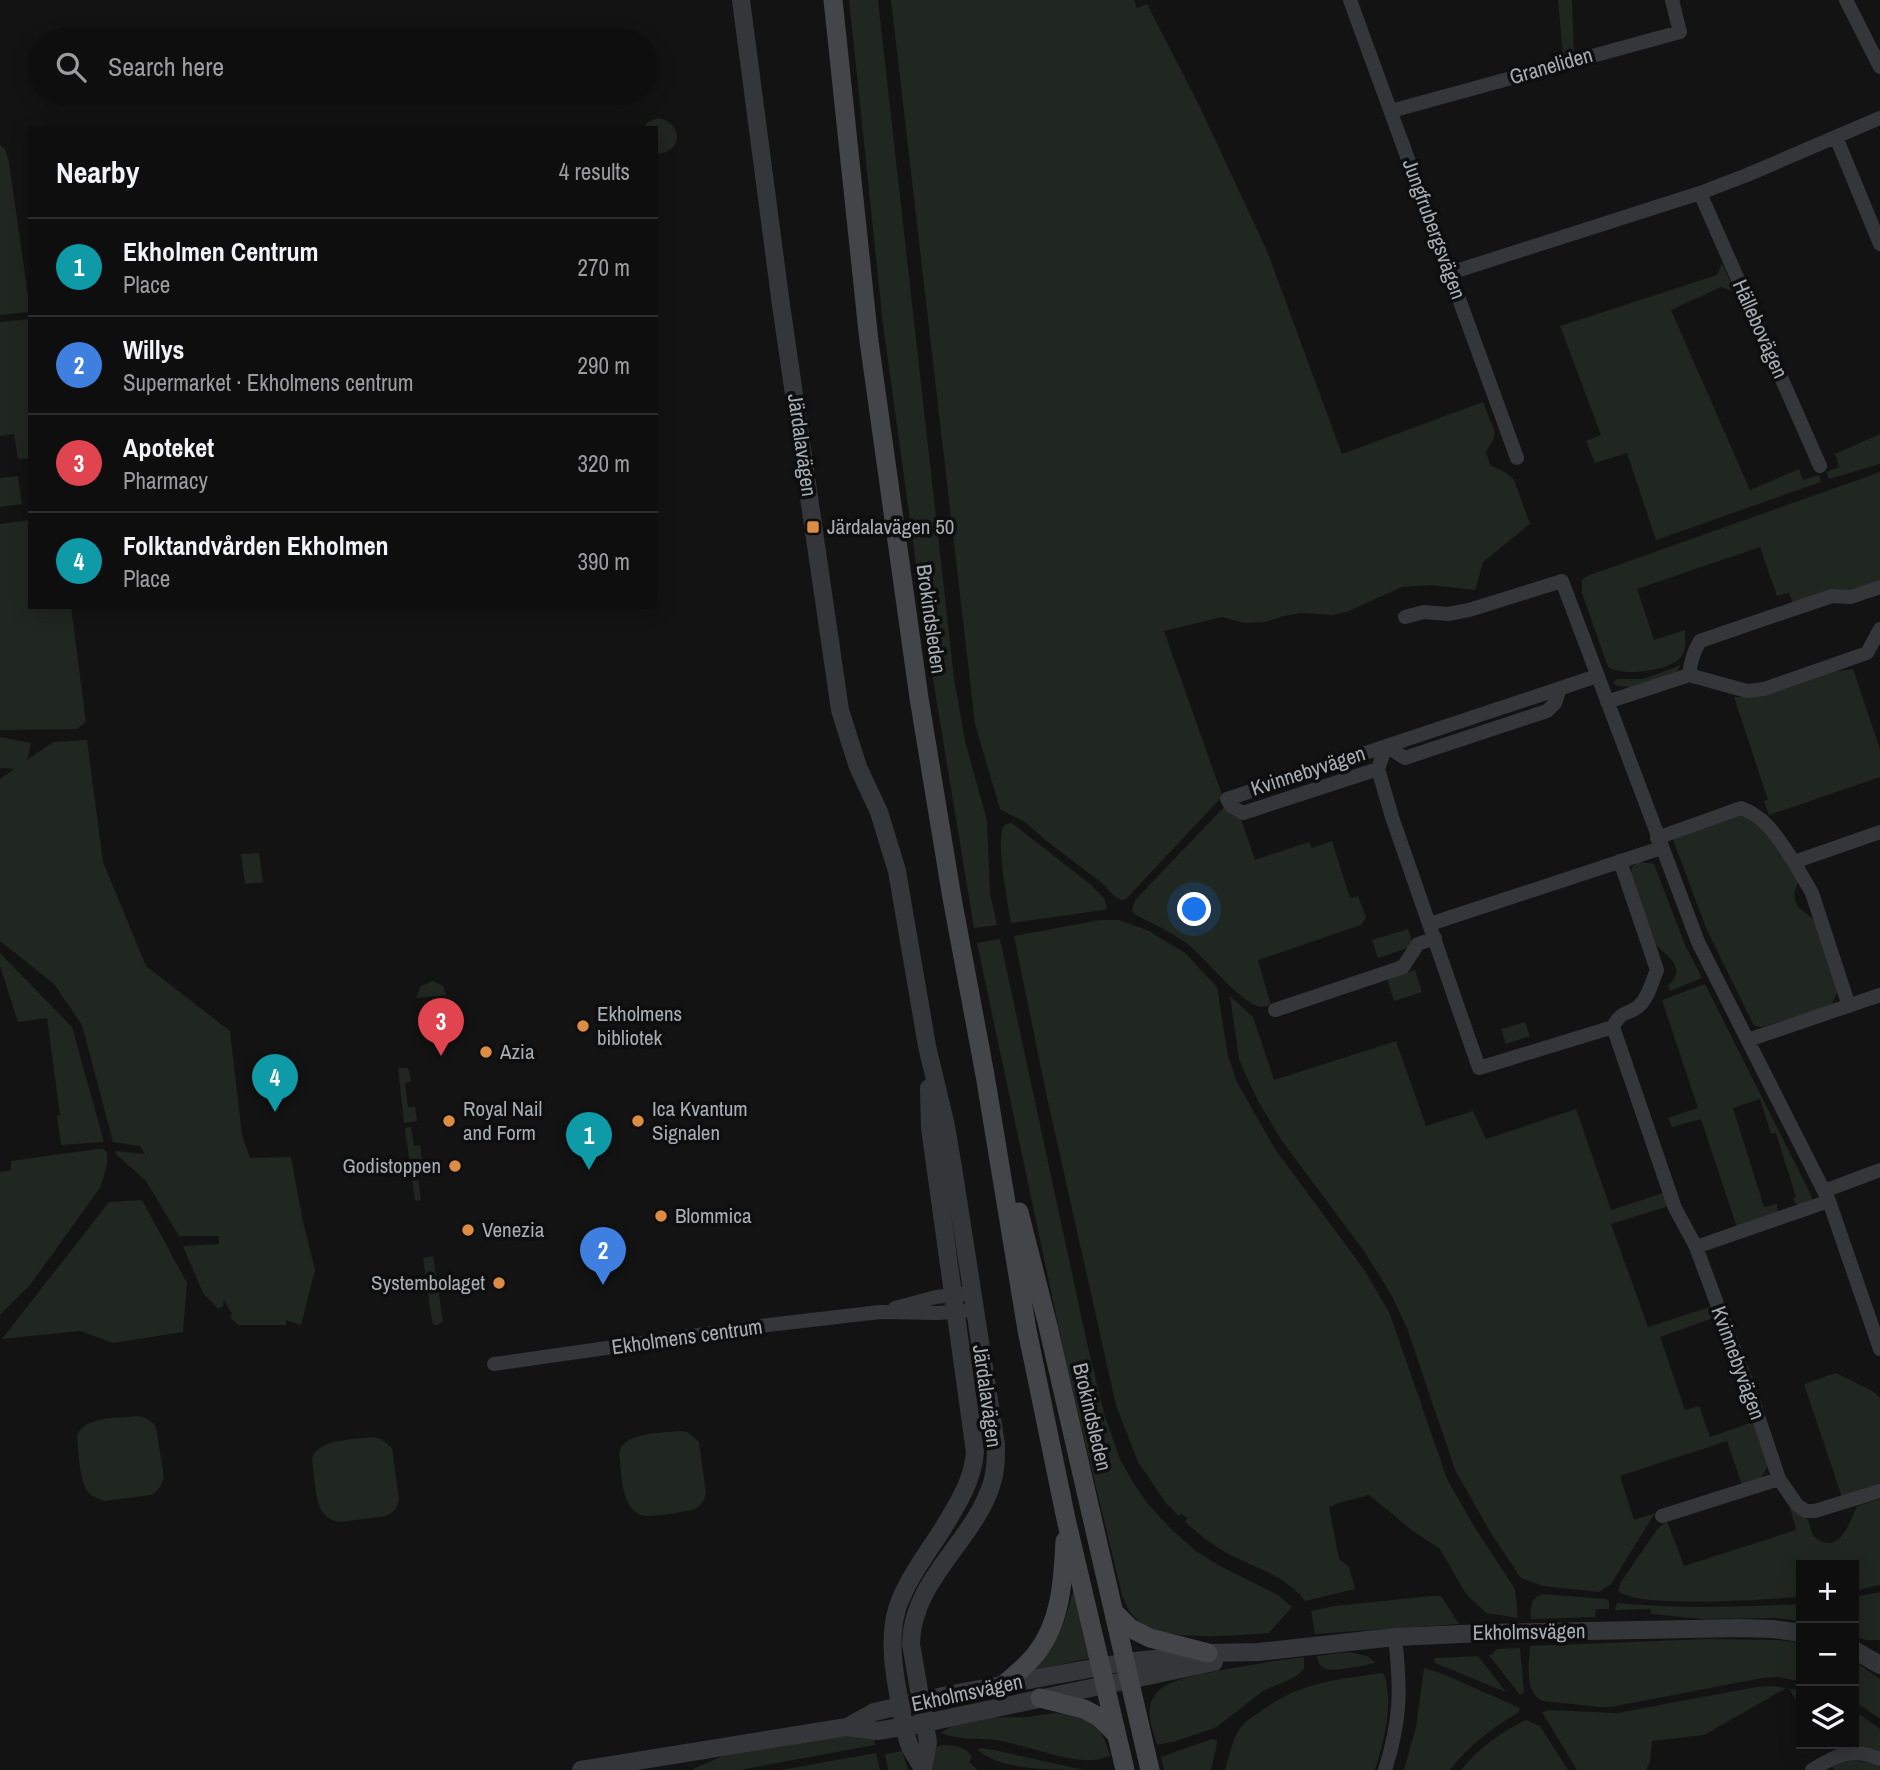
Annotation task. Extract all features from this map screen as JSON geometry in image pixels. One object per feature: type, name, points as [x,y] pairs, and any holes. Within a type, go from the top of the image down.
[{"type":"main road","name":"Brokindsleden","points":[[832,0],[869,341],[919,698],[952,898],[985,1074],[1027,1331],[1066,1519],[1125,1770]]},
{"type":"main road","name":"Brokindsleden","points":[[985,1074],[1048,1326],[1150,1770]]},
{"type":"main road","points":[[1003,1685],[1037,1653],[1055,1620],[1063,1573],[1066,1519]]},
{"type":"main road","points":[[1115,1613],[1130,1628],[1150,1638],[1209,1653]]},
{"type":"main road","points":[[1040,1698],[1084,1709],[1100,1717],[1116,1735]]},
{"type":"street","name":"Järdalavägen","points":[[741,0],[840,710],[858,767],[879,812],[897,871],[928,1046],[946,1126],[996,1446],[993,1481],[983,1505],[928,1585],[911,1630],[911,1644],[928,1742],[923,1769]]},
{"type":"street","name":"Jungfrubergsvägen","points":[[1350,0],[1517,458]]},
{"type":"street","name":"Graneliden","points":[[1391,111],[1681,32],[1672,0]]},
{"type":"street","points":[[1846,0],[1880,67]]},
{"type":"street","points":[[1450,273],[1700,193],[1880,118]]},
{"type":"street","points":[[1836,136],[1880,244]]},
{"type":"street","name":"Hällebovägen","points":[[1700,193],[1820,466]]},
{"type":"street","points":[[1405,617],[1424,612],[1448,614],[1469,610],[1562,580],[1698,942],[1826,1196],[1880,1349]]},
{"type":"street","points":[[1689,675],[1695,649],[1700,641],[1832,596],[1851,597],[1880,587]]},
{"type":"street","points":[[1607,702],[1689,675],[1747,691],[1764,689],[1867,653],[1880,629]]},
{"type":"street","name":"Kvinnebyvägen","points":[[1378,769],[1243,813],[1231,806],[1227,799],[1597,676]]},
{"type":"street","name":"Kvinnebyvägen","points":[[1386,746],[1378,769],[1479,1068],[1613,1027]]},
{"type":"street","points":[[1275,1010],[1403,967],[1418,944],[1432,931],[1620,861],[1741,808],[1762,819],[1794,862],[1812,893],[1849,1006]]},
{"type":"street","points":[[1794,862],[1880,832]]},
{"type":"street","name":"Kvinnebyvägen","points":[[1620,861],[1657,970],[1645,998],[1638,1007],[1618,1017],[1613,1027],[1675,1208],[1696,1247],[1779,1479],[1797,1505],[1806,1511],[1825,1509],[1880,1491]]},
{"type":"street","points":[[1748,1040],[1880,995]]},
{"type":"street","name":"Järdalavägen","points":[[923,1769],[909,1746],[892,1639],[898,1608],[909,1583],[965,1489],[974,1465],[975,1452],[930,1128],[928,1046]]},
{"type":"street","points":[[1696,1247],[1826,1196],[1880,1170]]},
{"type":"street","name":"Ekholmens centrum","points":[[494,1364],[768,1325],[974,1301]]},
{"type":"street","points":[[1662,1516],[1779,1479]]},
{"type":"street","name":"Ekholmsvägen","points":[[581,1770],[847,1727],[877,1731],[905,1727],[1105,1685],[1128,1671],[1209,1653],[1258,1652],[1395,1637],[1496,1633],[1739,1628],[1796,1632]]},
{"type":"street","points":[[1385,1770],[1395,1735],[1400,1698],[1395,1637]]},
{"type":"street","name":"Ekholmsvägen","points":[[847,1727],[874,1712],[1100,1665],[1128,1671],[1165,1673],[1258,1652]]},
{"type":"street","points":[[1859,1653],[1880,1665]]},
{"type":"street","points":[[1812,1770],[1843,1754],[1857,1753],[1880,1759]]},
{"type":"shaded area","points":[[849,0],[878,0],[954,678],[965,741],[987,821],[990,893],[997,925],[974,928],[926,637],[883,324]]},
{"type":"shaded area","points":[[891,0],[1134,0],[1137,8],[1147,4],[1199,105],[1267,251],[1342,454],[1483,402],[1495,432],[1486,452],[1490,465],[1514,480],[1530,524],[1483,562],[1475,590],[1430,585],[1402,587],[1349,611],[1333,615],[1301,613],[1265,622],[1244,623],[1222,617],[1164,631],[1222,795],[1126,899],[1121,900],[1114,896],[1103,884],[1026,823],[1000,809],[975,724]]},
{"type":"shaded area","points":[[1558,0],[1572,0],[1574,53],[1563,56]]},
{"type":"shaded area","points":[[659,118],[673,126],[677,138],[671,149],[658,154],[658,126],[645,126]]},
{"type":"shaded area","points":[[0,145],[5,149],[9,162],[28,312],[0,315]]},
{"type":"shaded area","points":[[1722,263],[1735,292],[1721,287],[1671,310],[1750,490],[1799,469],[1803,480],[1819,475],[1821,482],[1656,540],[1627,453],[1595,463],[1586,441],[1601,435],[1560,326],[1717,275]]},
{"type":"shaded area","points":[[28,319],[28,458],[18,459],[14,434],[0,436],[0,322]]},
{"type":"shaded area","points":[[1880,434],[1880,464],[1829,479],[1826,472],[1839,467],[1835,454]]},
{"type":"shaded area","points":[[1880,472],[1880,580],[1793,604],[1789,593],[1777,596],[1760,547],[1637,589],[1654,640],[1685,630],[1684,651],[1675,662],[1657,669],[1624,672],[1608,667],[1582,593],[1582,580],[1587,576]]},
{"type":"shaded area","points":[[18,476],[22,504],[0,507],[0,478]]},
{"type":"shaded area","points":[[28,520],[28,609],[71,609],[86,722],[77,729],[0,730],[0,524]]},
{"type":"shaded area","points":[[1681,665],[1676,672],[1631,687],[1613,683],[1617,679],[1643,679]]},
{"type":"shaded area","points":[[1853,669],[1880,749],[1880,777],[1769,815],[1764,801],[1768,800],[1734,697],[1767,695],[1837,671]]},
{"type":"shaded area","points":[[0,737],[31,743],[27,760],[53,742],[87,740],[103,862],[146,966],[230,1031],[242,1135],[250,1158],[291,1157],[315,1270],[301,1325],[286,1320],[286,1325],[238,1325],[230,1317],[232,1314],[224,1300],[223,1306],[218,1309],[203,1293],[183,1246],[219,1244],[219,1236],[179,1236],[146,1181],[116,1154],[115,1151],[145,1154],[140,1146],[113,1142],[82,1025],[54,984],[0,941],[0,779],[14,769],[0,768]]},
{"type":"shaded area","points":[[1224,807],[1230,814],[1241,819],[1255,860],[1309,842],[1312,848],[1332,841],[1350,898],[1358,896],[1366,918],[1361,925],[1258,960],[1271,1005],[1267,1006],[1260,1007],[1242,997],[1186,943],[1134,914],[1132,909],[1136,899]]},
{"type":"shaded area","points":[[1737,815],[1748,818],[1765,831],[1797,877],[1795,900],[1798,907],[1814,920],[1836,984],[1837,993],[1831,1006],[1762,1027],[1754,1026],[1706,928],[1672,837]]},
{"type":"shaded area","points":[[1012,823],[1090,884],[1104,898],[1107,908],[1011,923],[1003,874],[1001,836],[1004,826]]},
{"type":"shaded area","points":[[259,853],[263,882],[245,884],[241,854]]},
{"type":"shaded area","points":[[1640,862],[1654,864],[1685,945],[1702,978],[1670,991],[1668,986],[1674,978],[1676,966],[1653,940],[1631,875],[1633,866]]},
{"type":"shaded area","points":[[1100,920],[1119,920],[1149,931],[1185,953],[1217,987],[1228,1056],[1238,1084],[1275,1149],[1365,1271],[1390,1314],[1447,1479],[1515,1589],[1518,1618],[1486,1613],[1466,1594],[1440,1549],[1369,1495],[1329,1507],[1339,1559],[1349,1567],[1355,1589],[1305,1601],[1288,1584],[1225,1552],[1194,1530],[1185,1522],[1187,1518],[1181,1513],[1179,1516],[1166,1503],[1138,1462],[1116,1405],[1014,936]]},
{"type":"shaded area","points":[[1408,929],[1414,946],[1378,958],[1372,940]]},
{"type":"shaded area","points":[[1000,939],[1087,1343],[1104,1413],[1120,1459],[1148,1504],[1196,1551],[1278,1595],[1292,1607],[1269,1633],[1202,1636],[1167,1633],[1140,1622],[1129,1610],[1122,1595],[1066,1362],[977,943]]},
{"type":"shaded area","points":[[0,953],[72,1027],[104,1142],[61,1145],[57,1116],[60,1115],[47,1018],[18,1022],[0,966]]},
{"type":"shaded area","points":[[1415,970],[1422,992],[1394,1001],[1387,979]]},
{"type":"shaded area","points":[[433,981],[442,985],[447,995],[416,998],[421,986]]},
{"type":"shaded area","points":[[1705,984],[1812,1197],[1812,1201],[1797,1205],[1793,1199],[1796,1197],[1776,1133],[1771,1134],[1760,1099],[1733,1108],[1764,1207],[1777,1204],[1777,1213],[1737,1228],[1701,1119],[1672,1127],[1668,1118],[1698,1108],[1662,1000]]},
{"type":"shaded area","points":[[1230,996],[1253,1017],[1274,1080],[1396,1041],[1426,1126],[1473,1111],[1486,1139],[1576,1109],[1611,1210],[1663,1193],[1669,1206],[1611,1224],[1648,1327],[1713,1306],[1716,1317],[1660,1337],[1685,1410],[1699,1406],[1710,1437],[1753,1422],[1768,1466],[1761,1478],[1742,1485],[1727,1441],[1620,1476],[1634,1520],[1655,1513],[1611,1584],[1599,1592],[1543,1586],[1521,1578],[1492,1535],[1455,1470],[1407,1328],[1392,1296],[1364,1251],[1282,1141],[1258,1101],[1239,1059]]},
{"type":"shaded area","points":[[1525,1022],[1530,1036],[1506,1044],[1501,1029]]},
{"type":"shaded area","points":[[398,1068],[407,1068],[409,1071],[411,1082],[405,1083],[408,1107],[415,1107],[417,1121],[404,1123]]},
{"type":"shaded area","points":[[411,1127],[414,1146],[420,1145],[422,1159],[416,1162],[421,1200],[415,1201],[405,1128]]},
{"type":"shaded area","points":[[97,1149],[107,1152],[107,1165],[100,1188],[30,1285],[0,1315],[0,1172],[11,1170],[11,1161]]},
{"type":"shaded area","points":[[142,1200],[187,1283],[183,1332],[113,1343],[80,1331],[2,1339],[109,1202]]},
{"type":"shaded area","points":[[433,1256],[443,1321],[438,1325],[434,1325],[432,1321],[423,1258]]},
{"type":"shaded area","points":[[1836,1373],[1874,1392],[1880,1398],[1880,1484],[1842,1497],[1804,1384]]},
{"type":"shaded area","points":[[137,1416],[148,1419],[156,1427],[164,1478],[162,1483],[151,1495],[104,1501],[94,1497],[86,1488],[81,1475],[77,1437],[80,1430],[102,1419]]},
{"type":"shaded area","points":[[688,1432],[699,1442],[706,1493],[703,1501],[693,1510],[655,1516],[640,1514],[633,1509],[624,1492],[619,1453],[622,1446],[635,1437]]},
{"type":"shaded area","points":[[373,1437],[381,1439],[392,1448],[399,1499],[396,1507],[386,1516],[340,1522],[329,1518],[321,1509],[317,1496],[312,1459],[315,1452],[338,1441]]},
{"type":"shaded area","points":[[1880,1499],[1880,1585],[1859,1590],[1859,1560],[1796,1560],[1796,1597],[1676,1601],[1630,1597],[1618,1591],[1621,1582],[1658,1528],[1667,1521],[1684,1566],[1796,1530],[1789,1504],[1806,1518],[1816,1538],[1831,1543],[1842,1535],[1857,1506]]},
{"type":"shaded area","points":[[1074,1587],[1090,1658],[1032,1671],[1048,1652],[1059,1632]]},
{"type":"shaded area","points":[[1880,1592],[1880,1640],[1859,1638],[1859,1596]]},
{"type":"shaded area","points":[[1543,1594],[1605,1599],[1609,1601],[1609,1609],[1596,1609],[1595,1617],[1531,1619],[1532,1604]]},
{"type":"shaded area","points":[[1441,1596],[1459,1624],[1315,1634],[1311,1611],[1334,1606]]},
{"type":"shaded area","points":[[1617,1603],[1709,1607],[1796,1604],[1796,1620],[1702,1619],[1651,1614],[1651,1609],[1615,1610]]},
{"type":"shaded area","points":[[1707,1639],[1796,1642],[1796,1681],[1779,1677],[1762,1678],[1611,1707],[1543,1701],[1537,1697],[1530,1685],[1530,1646]]},
{"type":"shaded area","points":[[1520,1648],[1524,1692],[1520,1695],[1489,1655],[1496,1649]]},
{"type":"shaded area","points":[[1348,1652],[1367,1656],[1376,1663],[1330,1670],[1318,1662],[1317,1656]]},
{"type":"shaded area","points":[[1478,1656],[1506,1692],[1435,1663],[1434,1658]]},
{"type":"shaded area","points":[[1304,1657],[1304,1669],[1295,1677],[1263,1691],[1215,1728],[1157,1745],[1150,1707],[1155,1695],[1165,1686],[1200,1674]]},
{"type":"shaded area","points":[[1859,1664],[1880,1679],[1880,1719],[1859,1704]]},
{"type":"shaded area","points":[[1424,1668],[1520,1708],[1518,1713],[1473,1745],[1450,1770],[1404,1770],[1416,1727]]},
{"type":"shaded area","points":[[1384,1674],[1387,1686],[1388,1710],[1375,1770],[1225,1770],[1240,1728],[1276,1701],[1318,1684]]},
{"type":"shaded area","points":[[1773,1686],[1786,1688],[1704,1735],[1652,1741],[1650,1762],[1646,1770],[1577,1770],[1542,1712],[1617,1713]]},
{"type":"shaded area","points":[[1789,1688],[1796,1689],[1796,1700]]},
{"type":"shaded area","points":[[1055,1713],[1077,1716],[1092,1723],[1103,1736],[1110,1756],[1090,1760],[1072,1758],[996,1740],[961,1738],[941,1733],[971,1720]]},
{"type":"shaded area","points":[[1859,1714],[1880,1729],[1880,1752],[1859,1747]]},
{"type":"shaded area","points":[[1526,1720],[1540,1726],[1568,1770],[1461,1770],[1491,1741]]},
{"type":"shaded area","points":[[847,1736],[874,1738],[875,1745],[739,1770],[693,1769],[723,1756]]},
{"type":"shaded area","points":[[1212,1739],[1217,1741],[1217,1744],[1211,1770],[1164,1770],[1161,1757]]},
{"type":"shaded area","points":[[956,1746],[966,1751],[972,1757],[969,1762],[978,1770],[932,1770],[934,1747]]},
{"type":"shaded area","points":[[980,1748],[1084,1770],[1012,1765],[987,1757],[978,1750]]},
{"type":"shaded area","points":[[902,1751],[908,1770],[888,1770],[885,1754]]},
{"type":"shaded area","points":[[876,1753],[880,1770],[781,1770]]},
{"type":"shaded area","points":[[1852,1760],[1872,1763],[1880,1767],[1880,1770],[1834,1770],[1832,1766]]},
{"type":"place","name":"Järdalavägen 50","points":[[813,527]]},
{"type":"place","name":"Ekholmens bibliotek","points":[[583,1026]]},
{"type":"place","name":"Azia","points":[[486,1052]]},
{"type":"place","name":"Apoteket","points":[[441,1056]]},
{"type":"place","name":"Folktandvården Ekholmen","points":[[275,1112]]},
{"type":"place","name":"Royal Nail and Form","points":[[449,1121]]},
{"type":"place","name":"Ica Kvantum Signalen","points":[[638,1121]]},
{"type":"place","name":"Godistoppen","points":[[455,1166]]},
{"type":"place","name":"Ekholmen Centrum","points":[[589,1170]]},
{"type":"place","name":"Blommica","points":[[661,1216]]},
{"type":"place","name":"Venezia","points":[[468,1230]]},
{"type":"place","name":"Systembolaget","points":[[499,1283]]},
{"type":"place","name":"Willys","points":[[603,1285]]}]
